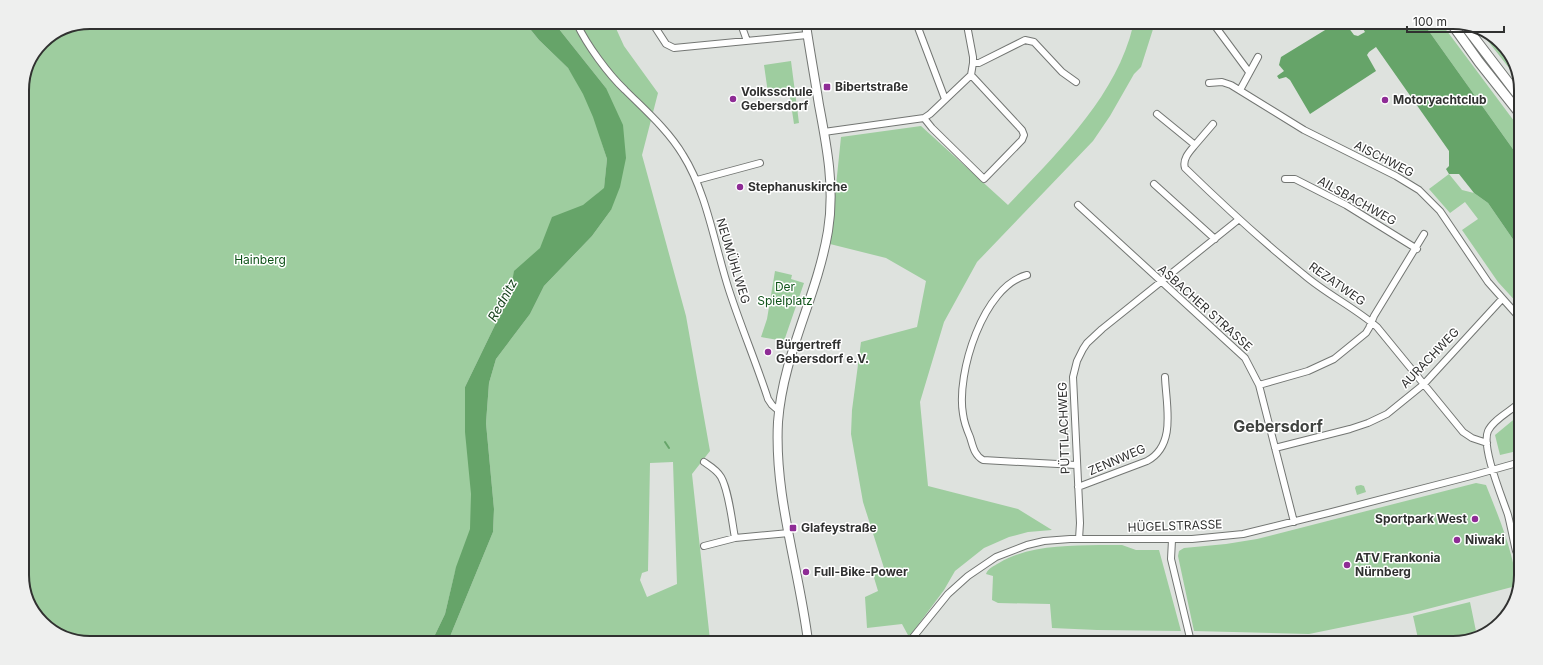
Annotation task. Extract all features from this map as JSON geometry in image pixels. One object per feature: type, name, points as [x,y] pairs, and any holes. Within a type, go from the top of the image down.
[{"type":"highway","points":[[1456,29],[1478,62],[1514,106]]},
{"type":"highway","points":[[1469,31],[1514,90]]},
{"type":"main road","points":[[806,29],[829,161],[831,208],[828,232],[815,284],[790,357],[779,411],[778,457],[789,533],[807,636]]},
{"type":"street","name":"NEUMÜHLWEG","points":[[580,29],[593,51],[623,89],[648,112],[672,138],[697,180],[737,313],[768,399],[779,411]]},
{"type":"street","points":[[656,29],[666,44],[674,48],[807,34]]},
{"type":"street","points":[[743,29],[747,41]]},
{"type":"street","points":[[919,29],[945,99]]},
{"type":"street","points":[[824,132],[924,118],[971,75],[973,63],[968,29]]},
{"type":"street","points":[[1217,29],[1249,72]]},
{"type":"street","points":[[973,63],[979,63],[1021,42],[1029,40],[1034,42],[1062,72],[1076,82]]},
{"type":"street","points":[[1240,90],[1258,57]]},
{"type":"street","points":[[924,118],[932,128],[984,179],[1022,140],[1024,135],[1022,130],[971,75]]},
{"type":"street","name":"AISCHWEG","points":[[1209,83],[1222,82],[1240,90],[1304,130],[1396,176],[1419,190],[1432,201],[1449,222],[1482,273],[1514,312]]},
{"type":"street","points":[[1157,114],[1195,144]]},
{"type":"street","name":"REZATWEG","points":[[1213,124],[1195,144],[1185,160],[1185,168],[1238,220],[1303,274],[1377,327],[1463,432],[1472,438],[1487,443]]},
{"type":"street","points":[[697,180],[760,163]]},
{"type":"street","name":"AILSBACHWEG","points":[[1285,179],[1295,180],[1346,205],[1416,248]]},
{"type":"street","points":[[1154,184],[1215,239]]},
{"type":"street","name":"ASBACHER STRASSE","points":[[1078,205],[1245,358],[1259,385],[1294,522]]},
{"type":"street","name":"PÜTTLACHWEG","points":[[1079,540],[1073,378],[1080,354],[1093,337],[1238,220]]},
{"type":"street","points":[[1259,385],[1308,371],[1325,364],[1334,359],[1366,333],[1374,316],[1424,234]]},
{"type":"street","points":[[1026,275],[1020,277],[1007,286],[988,310],[977,330],[965,368],[962,413],[976,454],[983,460],[1076,465]]},
{"type":"street","name":"AURACHWEG","points":[[1275,448],[1351,428],[1378,419],[1387,414],[1424,384],[1502,299]]},
{"type":"street","name":"ZENNWEG","points":[[1078,487],[1147,461],[1162,448],[1167,435],[1165,377]]},
{"type":"street","points":[[1514,407],[1489,429],[1487,436],[1487,443],[1493,470],[1508,516],[1514,542]]},
{"type":"street","points":[[704,462],[715,470],[721,478],[727,496],[735,538]]},
{"type":"street","name":"HÜGELSTRASSE","points":[[916,636],[958,585],[989,561],[1004,553],[1026,545],[1044,541],[1172,540],[1225,536],[1262,530],[1493,470],[1514,463]]},
{"type":"street","points":[[704,546],[735,538],[789,533]]},
{"type":"street","points":[[1172,540],[1171,559],[1190,636]]},
{"type":"green space","name":"Hainberg","points":[[90,29],[530,29],[539,40],[568,68],[596,110],[601,140],[607,159],[604,189],[598,193],[511,288],[510,294],[465,387],[473,503],[470,537],[455,572],[445,614],[434,636],[90,636],[78,635],[59,628],[39,609],[32,595],[29,579],[29,86],[35,63],[50,44],[59,37],[70,32]]},
{"type":"green space","points":[[559,29],[616,29],[624,46],[658,93],[642,155],[686,316],[710,451],[692,474],[710,636],[450,636],[493,532],[494,509],[486,423],[489,383],[496,359],[530,314],[544,286],[592,236],[611,210],[606,88]],"holes":[[[673,462],[677,584],[647,597],[640,580],[642,573],[648,571],[650,463]]]},
{"type":"green space","points":[[1132,29],[1153,29],[1141,67],[1134,74],[1110,116],[1093,141],[977,262],[944,322],[920,402],[928,486],[1018,509],[1052,530],[1028,532],[1009,537],[984,548],[955,571],[944,590],[910,636],[902,624],[867,628],[865,597],[878,591],[872,571],[884,568],[863,502],[851,434],[852,410],[861,342],[917,327],[926,281],[886,258],[830,244],[841,137],[921,126],[1008,205],[1065,144],[1082,123],[1099,100],[1113,77],[1125,52]]},
{"type":"green space","points":[[1427,29],[1445,29],[1514,121],[1514,151]]},
{"type":"green space","points":[[1486,39],[1504,56],[1511,71]]},
{"type":"green space","points":[[791,61],[799,123],[794,124],[789,91],[768,93],[764,65]]},
{"type":"green space","points":[[1449,174],[1462,190],[1474,193],[1488,203],[1514,241],[1514,300],[1498,282],[1462,230],[1478,219],[1465,202],[1450,213],[1429,189]]},
{"type":"green space","name":"Der Spielplatz","points":[[775,271],[792,275],[791,279],[804,283],[784,341],[761,337],[767,319]]},
{"type":"green space","points":[[1514,419],[1514,452],[1500,455],[1495,435]]},
{"type":"green space","name":"ATV Frankonia Nürnberg","points":[[1476,483],[1486,485],[1505,535],[1514,568],[1513,587],[1412,613],[1309,634],[1194,631],[1178,556],[1179,551],[1184,548],[1257,539]]},
{"type":"green space","points":[[1356,486],[1364,486],[1366,492],[1357,495],[1355,488]]},
{"type":"green space","points":[[1122,545],[1136,550],[1159,550],[1181,631],[1052,628],[1050,604],[998,603],[992,600],[993,576],[986,574],[990,569],[999,563],[1011,557],[1035,550],[1061,546]]},
{"type":"green space","points":[[1470,602],[1476,632],[1465,635],[1453,636],[1417,636],[1413,616]]},
{"type":"shaded area","points":[[530,29],[559,29],[606,88],[623,125],[626,158],[620,187],[611,210],[592,236],[544,286],[530,314],[496,359],[489,383],[486,423],[494,509],[493,532],[450,636],[434,636],[445,614],[456,567],[470,529],[471,494],[465,432],[465,387],[510,294],[514,271],[540,248],[552,217],[583,205],[604,188],[607,159],[593,117],[583,94],[568,68],[539,40]]},
{"type":"shaded area","points":[[1327,29],[1350,29],[1354,35],[1358,36],[1365,32],[1363,29],[1427,29],[1514,151],[1514,241],[1488,203],[1474,193],[1459,174],[1449,174],[1446,169],[1449,166],[1449,151],[1376,47],[1367,55],[1376,71],[1310,114],[1290,80],[1286,77],[1279,79],[1277,76],[1284,71],[1279,65],[1281,57]]},
{"type":"waterway","points":[[665,442],[669,448]]},
{"type":"place","name":"Bibertstraße","points":[[827,87]]},
{"type":"place","name":"Volksschule Gebersdorf","points":[[733,99]]},
{"type":"place","name":"Motoryachtclub","points":[[1385,100]]},
{"type":"place","name":"Stephanuskirche","points":[[740,187]]},
{"type":"place","name":"Bürgertreff Gebersdorf e.V.","points":[[768,352]]},
{"type":"place","name":"Sportpark West","points":[[1475,519]]},
{"type":"place","name":"Glafeystraße","points":[[793,528]]},
{"type":"place","name":"Niwaki","points":[[1457,540]]},
{"type":"place","name":"ATV Frankonia Nürnberg","points":[[1347,565]]},
{"type":"place","name":"Full-Bike-Power","points":[[806,572]]},
{"type":"district","name":"Gebersdorf","points":[[1278,426]]},
{"type":"water label","name":"Rednitz","points":[[502,300]]}]
